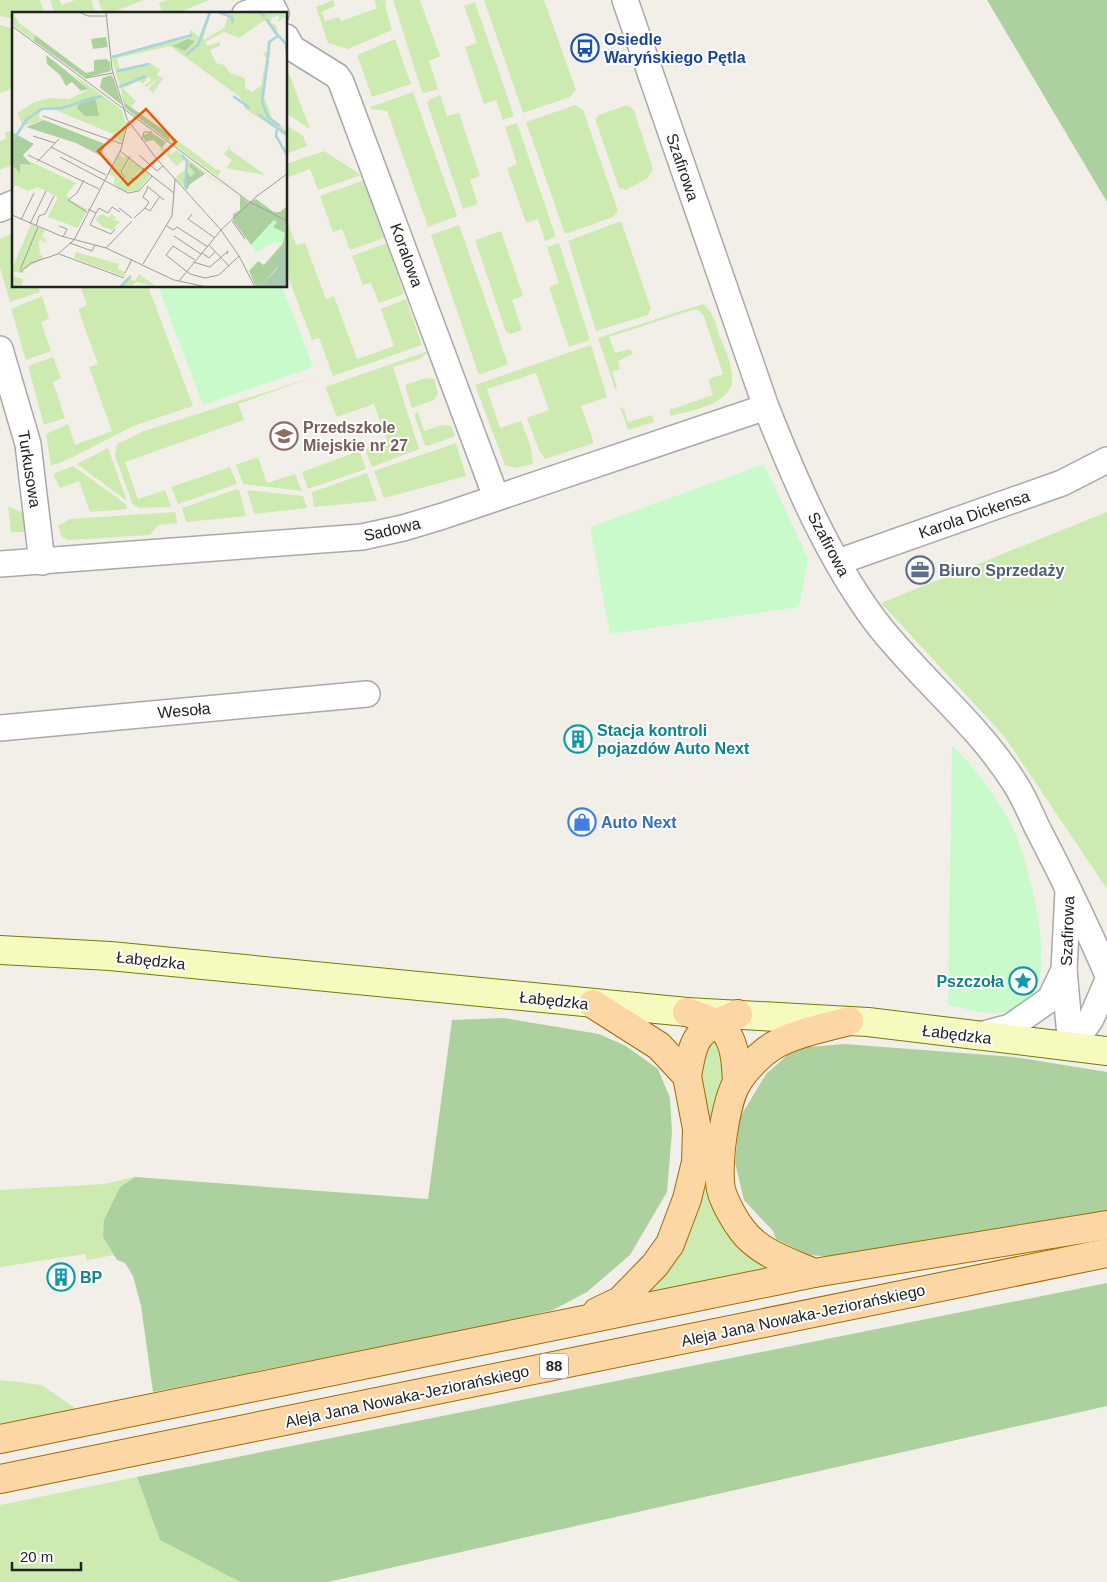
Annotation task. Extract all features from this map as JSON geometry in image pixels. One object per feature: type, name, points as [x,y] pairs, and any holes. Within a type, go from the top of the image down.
[{"type":"main road","points":[[593,1004],[659,1046],[687,1076]]},
{"type":"main road","points":[[578,1321],[620,1301],[655,1266],[670,1244],[687,1199],[696,1162],[697,1129],[687,1076],[694,1045],[705,1028],[726,1019]]},
{"type":"main road","points":[[726,1019],[720,1026],[729,1038],[736,1055],[737,1083],[725,1122],[720,1159],[722,1193],[743,1231],[768,1253],[814,1273]]},
{"type":"main road","points":[[737,1083],[753,1063],[773,1046],[849,1021]]},
{"type":"main road","points":[[0,1439],[814,1273],[1107,1225]]},
{"type":"main road","name":"Aleja Jana Nowaka-Jeziorańskiego","points":[[0,1479],[1107,1253]]},
{"type":"street","name":"Szafirowa","points":[[625,0],[766,406],[786,457],[838,562],[876,621],[989,745],[1016,783],[1068,886],[1064,970],[1071,1047]]},
{"type":"street","points":[[250,12],[271,4],[275,12]]},
{"type":"street","name":"Koralowa","points":[[288,41],[292,48],[337,76],[341,82],[496,498]]},
{"type":"street","points":[[0,208],[12,204]]},
{"type":"street","name":"Turkusowa","points":[[0,349],[28,444],[42,562]]},
{"type":"street","name":"Sadowa","points":[[0,564],[362,537],[403,528],[496,498],[766,406]]},
{"type":"street","name":"Karola Dickensa","points":[[838,562],[1062,483],[1107,460]]},
{"type":"street","name":"Wesoła","points":[[0,728],[367,694]]},
{"type":"street","points":[[1068,886],[1107,973]]},
{"type":"street","name":"Łabędzka","points":[[0,950],[110,956],[687,1012],[726,1019],[849,1021],[1107,1050]]},
{"type":"street","points":[[976,1036],[1010,1027],[1050,999],[1064,970]]},
{"type":"street","points":[[1071,1047],[1091,1019],[1107,982]]},
{"type":"green space","points":[[0,0],[40,0],[44,12],[12,12],[12,19],[0,16]]},
{"type":"green space","points":[[50,0],[59,0],[62,5],[75,0],[91,0],[95,12],[54,12]]},
{"type":"green space","points":[[98,0],[144,0],[113,12],[103,12]]},
{"type":"green space","points":[[167,0],[209,0],[180,12],[162,12],[159,3]]},
{"type":"green space","points":[[333,0],[335,6],[322,12],[325,21],[339,17],[341,21],[377,8],[374,0],[386,0],[385,5],[392,30],[348,49],[328,43],[316,7]]},
{"type":"green space","points":[[393,0],[420,0],[440,56],[429,61],[438,89],[425,93],[422,92]]},
{"type":"green space","points":[[484,0],[544,0],[576,90],[570,97],[523,113]]},
{"type":"green space","points":[[987,0],[1107,0],[1107,202]]},
{"type":"green space","points":[[475,2],[514,116],[503,120],[496,100],[484,104],[465,47],[477,43],[464,6]]},
{"type":"green space","points":[[0,25],[12,28],[12,89],[0,93]]},
{"type":"green space","points":[[395,39],[411,84],[372,97],[357,55]]},
{"type":"green space","points":[[289,73],[310,129],[288,114]]},
{"type":"green space","points":[[413,92],[457,216],[428,227],[387,111],[371,109],[370,107]]},
{"type":"green space","points":[[440,95],[447,116],[459,113],[480,176],[470,180],[478,204],[463,209],[427,103],[429,100]]},
{"type":"green space","points":[[575,105],[583,110],[618,211],[613,217],[565,234],[526,122]]},
{"type":"green space","points":[[627,105],[634,110],[653,169],[648,178],[626,190],[619,188],[595,119],[599,115]]},
{"type":"green space","points":[[517,123],[556,237],[545,241],[538,219],[526,223],[507,168],[517,164],[505,127]]},
{"type":"green space","points":[[288,126],[303,136],[307,146],[288,153]]},
{"type":"green space","points":[[12,131],[12,165],[0,170],[0,141],[7,138],[5,133]]},
{"type":"green space","points":[[324,151],[361,175],[318,190],[310,169],[288,177],[288,163]]},
{"type":"green space","points":[[364,180],[384,238],[350,250],[342,229],[333,232],[320,196]]},
{"type":"green space","points":[[621,221],[651,309],[648,315],[596,331],[568,241]]},
{"type":"green space","points":[[288,223],[296,245],[305,243],[326,299],[334,296],[357,359],[394,346],[381,309],[406,299],[422,345],[333,376],[319,338],[312,340],[288,277]]},
{"type":"green space","points":[[459,225],[508,364],[479,375],[431,235]]},
{"type":"green space","points":[[501,231],[523,296],[512,300],[522,330],[511,334],[506,332],[475,240]]},
{"type":"green space","points":[[12,234],[12,288],[39,288],[40,292],[10,302],[0,268],[0,239]]},
{"type":"green space","points":[[387,243],[404,294],[379,303],[371,283],[363,285],[352,256]]},
{"type":"green space","points":[[559,243],[590,340],[569,347],[549,287],[559,283],[547,247]]},
{"type":"green space","points":[[81,288],[149,288],[193,406],[133,426],[71,458],[51,466],[46,434],[68,424],[75,445],[112,431],[89,367],[98,364],[78,309],[87,305]]},
{"type":"green space","points":[[159,288],[283,288],[313,367],[203,405]]},
{"type":"green space","points":[[42,296],[49,319],[41,322],[51,351],[26,360],[11,309]]},
{"type":"green space","points":[[703,304],[712,315],[728,356],[732,374],[731,384],[727,393],[711,404],[671,416],[669,410],[713,395],[708,379],[723,374],[703,314],[695,309],[609,337],[615,353],[630,349],[633,354],[618,361],[620,369],[612,372],[617,387],[615,389],[598,338]]},
{"type":"green space","points":[[591,345],[607,397],[581,406],[594,443],[545,459],[539,450],[527,418],[549,410],[536,373],[487,389],[500,428],[521,421],[531,448],[533,464],[515,468],[505,465],[475,385]]},
{"type":"green space","points":[[431,350],[420,359],[393,367],[419,449],[372,467],[365,449],[387,441],[374,404],[337,417],[325,387]]},
{"type":"green space","points":[[53,357],[61,378],[53,382],[65,418],[44,425],[28,366]]},
{"type":"green space","points":[[320,375],[238,404],[244,420],[125,462],[138,499],[165,490],[171,507],[139,508],[133,505],[115,456],[117,444],[144,431]]},
{"type":"green space","points":[[425,378],[434,379],[438,394],[434,400],[412,408],[405,385]]},
{"type":"green space","points":[[620,407],[624,409],[628,422],[652,415],[654,422],[628,430]]},
{"type":"green space","points":[[418,412],[424,431],[442,425],[451,426],[455,436],[428,446],[425,445],[414,414]]},
{"type":"green space","points":[[456,443],[466,476],[384,498],[374,471]]},
{"type":"green space","points":[[108,448],[127,501],[77,464]]},
{"type":"green space","points":[[359,451],[366,469],[308,489],[302,472]]},
{"type":"green space","points":[[258,457],[267,483],[295,474],[302,491],[243,484],[236,465]]},
{"type":"green space","points":[[764,464],[808,559],[799,607],[610,634],[590,527]]},
{"type":"green space","points":[[73,466],[126,504],[127,509],[90,512],[79,481],[60,488],[53,474]]},
{"type":"green space","points":[[230,467],[237,484],[178,504],[171,487]]},
{"type":"green space","points":[[367,473],[377,501],[314,507],[312,492]]},
{"type":"green space","points":[[237,489],[239,490],[246,516],[186,522],[182,508]]},
{"type":"green space","points":[[247,490],[303,496],[307,508],[254,514]]},
{"type":"green space","points":[[8,506],[26,514],[26,532],[11,532]]},
{"type":"green space","points":[[175,512],[178,523],[158,525],[150,535],[69,540],[62,537],[58,526],[70,519]]},
{"type":"green space","points":[[1107,512],[1107,889],[1004,736],[881,603]]},
{"type":"green space","points":[[952,745],[983,780],[1009,820],[1023,856],[1036,905],[1040,931],[1040,975],[1035,990],[1028,999],[1019,1007],[1005,1012],[980,1012],[948,1005]]},
{"type":"green space","points":[[504,1018],[599,1034],[626,1046],[658,1069],[670,1098],[672,1132],[667,1192],[630,1255],[587,1292],[553,1310],[494,1324],[153,1392],[141,1306],[133,1276],[125,1263],[117,1260],[103,1237],[104,1220],[120,1187],[135,1177],[428,1199],[452,1020]]},
{"type":"green space","points":[[713,1040],[721,1046],[729,1067],[709,1170],[772,1270],[639,1298],[678,1245],[699,1077],[706,1046]]},
{"type":"green space","points":[[845,1044],[1014,1057],[1107,1072],[1107,1211],[840,1257],[807,1255],[776,1239],[773,1231],[744,1200],[735,1163],[739,1119],[766,1074],[796,1048]]},
{"type":"green space","points":[[135,1177],[120,1187],[103,1237],[114,1255],[87,1260],[85,1254],[0,1267],[0,1190],[104,1184]]},
{"type":"green space","points":[[1107,1283],[1107,1406],[328,1582],[240,1582],[160,1540],[137,1477]]},
{"type":"green space","points":[[0,1380],[42,1385],[82,1413],[0,1429]]},
{"type":"green space","points":[[137,1477],[160,1540],[240,1582],[0,1582],[0,1505]]},
{"type":"place","name":"Osiedle Waryńskiego Pętla","points":[[585,48]]},
{"type":"place","name":"Przedszkole Miejskie nr 27","points":[[284,436]]},
{"type":"place","name":"Biuro Sprzedaży","points":[[920,570]]},
{"type":"place","name":"Stacja kontroli pojazdów Auto Next","points":[[578,739]]},
{"type":"place","name":"Auto Next","points":[[582,822]]},
{"type":"place","name":"Pszczoła","points":[[1023,981]]},
{"type":"place","name":"BP","points":[[61,1277]]}]
